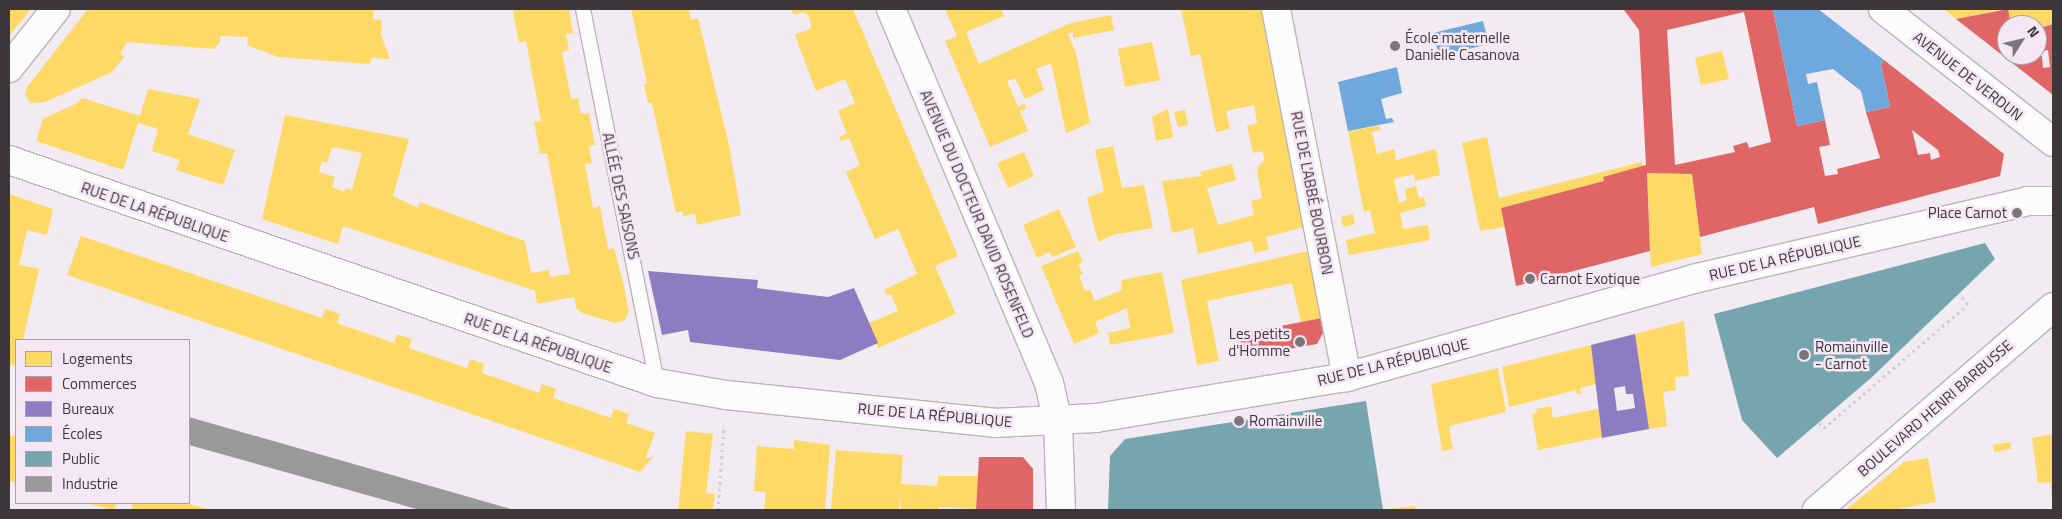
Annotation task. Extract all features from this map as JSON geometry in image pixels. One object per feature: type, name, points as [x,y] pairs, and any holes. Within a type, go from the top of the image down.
[{"type":"street","points":[[9,68],[56,9]]},
{"type":"street","name":"AVENUE DU DOCTEUR DAVID ROSENFELD","points":[[891,9],[1049,383],[1058,421],[1061,510]]},
{"type":"street","name":"RUE DE L'ABBÉ BOURBON","points":[[1276,9],[1346,377]]},
{"type":"street","name":"AVENUE DE VERDUN","points":[[1883,9],[2053,142]]},
{"type":"street","name":"RUE DE LA RÉPUBLIQUE","points":[[9,160],[657,383],[726,395],[995,423],[1096,418],[1346,377],[1693,278],[2028,201],[2053,201]]},
{"type":"street","name":"BOULEVARD HENRI BARBUSSE","points":[[1817,510],[2053,307]]},
{"type":"lane","name":"ALLÉE DES SAISONS","points":[[583,9],[657,383]]},
{"type":"path","points":[[1819,423],[1824,428],[1968,304],[1960,294]]},
{"type":"path","points":[[718,510],[726,395]]},
{"type":"building: Logements","points":[[9,9],[31,9],[9,36]]},
{"type":"building: Logements","points":[[88,9],[374,9],[373,19],[382,20],[381,35],[390,59],[371,58],[370,64],[278,57],[247,45],[248,37],[221,36],[219,44],[213,49],[127,42],[120,54],[124,57],[112,72],[45,102],[30,103],[25,94],[27,87]]},
{"type":"building: Logements","points":[[520,9],[569,9],[573,33],[566,34],[569,50],[562,52],[571,99],[578,98],[581,114],[589,113],[595,145],[589,146],[592,163],[585,164],[593,208],[600,206],[608,249],[614,248],[623,282],[629,312],[625,320],[615,323],[582,313],[576,308],[574,297],[537,304],[535,291],[343,226],[338,244],[262,219],[285,115],[409,139],[393,196],[418,208],[420,202],[525,241],[531,273],[549,270],[550,277],[570,274],[547,153],[540,154],[534,122],[541,121],[526,41],[519,43],[513,11]],"holes":[[[332,147],[362,153],[352,190],[346,188],[344,192],[332,187],[335,177],[319,172],[322,161],[327,163]]]},
{"type":"building: Logements","points":[[631,9],[689,9],[691,20],[698,18],[729,145],[741,215],[697,225],[695,214],[683,216],[682,211],[676,213],[652,103],[648,103],[644,84],[647,83]]},
{"type":"building: Logements","points":[[791,9],[853,9],[958,256],[935,266],[956,314],[878,348],[869,323],[898,311],[891,294],[887,295],[884,290],[917,274],[898,229],[875,239],[846,172],[860,165],[849,138],[841,141],[839,137],[847,133],[838,111],[855,103],[845,79],[816,91],[795,35],[810,29],[811,23],[808,15],[803,12],[794,15]]},
{"type":"building: Logements","points":[[945,9],[1001,9],[1004,16],[966,32],[979,64],[1071,23],[1111,15],[1114,30],[1073,38],[1073,32],[1068,34],[1076,53],[1090,123],[1066,133],[1051,63],[1036,69],[1044,90],[1025,99],[1015,78],[1007,81],[1018,107],[1024,103],[1026,108],[1020,111],[1028,131],[990,147],[945,41],[957,36]]},
{"type":"building: Logements","points":[[1181,9],[1261,9],[1304,227],[1266,237],[1269,249],[1255,253],[1251,241],[1198,254],[1193,228],[1172,233],[1162,181],[1202,176],[1200,172],[1232,164],[1236,180],[1207,188],[1218,225],[1254,215],[1251,201],[1262,198],[1257,172],[1259,165],[1265,160],[1262,151],[1253,153],[1247,126],[1257,123],[1254,105],[1226,111],[1230,129],[1216,132],[1200,54],[1191,56]]},
{"type":"building: Logements","points":[[1944,9],[1999,9],[1999,10],[1956,19]]},
{"type":"building: Logements","points":[[2008,9],[2053,9],[2053,24],[2047,26],[2047,15],[2009,15]]},
{"type":"building: Logements","points":[[1152,42],[1160,80],[1125,87],[1118,49]]},
{"type":"building: Logements","points":[[1722,51],[1729,79],[1701,85],[1695,58]]},
{"type":"building: Logements","points":[[148,89],[200,99],[188,134],[235,150],[223,185],[176,170],[180,160],[152,151],[158,129],[138,123],[123,170],[36,141],[43,119],[75,104],[82,98],[140,116]]},
{"type":"building: Logements","points":[[1168,109],[1173,137],[1156,141],[1152,117]]},
{"type":"building: Logements","points":[[1185,110],[1188,125],[1178,127],[1174,112]]},
{"type":"building: Logements","points":[[1379,126],[1381,130],[1372,132],[1377,154],[1394,149],[1396,160],[1436,149],[1440,175],[1415,181],[1414,174],[1394,179],[1399,203],[1407,200],[1405,189],[1416,186],[1419,198],[1424,197],[1426,206],[1400,213],[1403,229],[1428,225],[1430,240],[1349,255],[1346,240],[1375,233],[1370,210],[1364,212],[1348,131]]},
{"type":"building: Logements","points":[[1487,137],[1499,198],[1642,162],[1643,166],[1603,177],[1604,181],[1501,208],[1505,227],[1480,231],[1462,143]]},
{"type":"building: Logements","points":[[1113,146],[1122,188],[1144,185],[1153,228],[1112,235],[1098,242],[1087,198],[1104,191],[1095,150]]},
{"type":"building: Logements","points":[[1024,152],[1034,176],[1008,188],[997,163]]},
{"type":"building: Logements","points":[[1647,173],[1692,174],[1702,254],[1651,267]]},
{"type":"building: Logements","points":[[9,194],[53,209],[47,235],[27,230],[19,265],[39,269],[23,339],[15,339],[15,366],[9,364]]},
{"type":"building: Logements","points":[[1059,209],[1076,247],[1052,257],[1049,252],[1037,258],[1023,225]]},
{"type":"building: Logements","points":[[1353,214],[1355,224],[1343,227],[1341,217]]},
{"type":"building: Logements","points":[[81,236],[322,318],[325,309],[340,314],[337,323],[394,343],[397,334],[412,339],[409,348],[467,368],[470,359],[484,364],[482,373],[539,393],[542,384],[556,389],[553,398],[611,418],[614,409],[629,414],[626,423],[655,433],[645,459],[654,456],[640,472],[67,275]]},
{"type":"building: Logements","points":[[1078,251],[1083,262],[1078,264],[1083,274],[1079,276],[1085,291],[1090,289],[1095,301],[1122,290],[1121,280],[1162,272],[1174,333],[1110,345],[1108,333],[1130,328],[1127,308],[1095,322],[1099,333],[1074,344],[1041,266]]},
{"type":"building: Logements","points":[[1308,251],[1322,318],[1301,322],[1292,283],[1207,301],[1219,361],[1197,365],[1181,280]]},
{"type":"building: Logements","points":[[1684,321],[1689,376],[1675,377],[1676,390],[1663,392],[1667,426],[1649,429],[1635,334]]},
{"type":"building: Logements","points":[[1591,345],[1596,384],[1580,388],[1581,393],[1577,394],[1576,390],[1509,407],[1502,367]]},
{"type":"building: Logements","points":[[1498,368],[1506,412],[1449,426],[1453,449],[1442,451],[1431,384]]},
{"type":"building: Logements","points":[[1551,406],[1553,418],[1598,409],[1602,437],[1538,450],[1532,414],[1537,412],[1536,409]]},
{"type":"building: Logements","points":[[686,431],[713,434],[706,493],[715,494],[713,510],[678,510]]},
{"type":"building: Logements","points":[[2053,434],[2052,499],[2050,482],[2038,483],[2032,438]]},
{"type":"building: Logements","points":[[9,435],[15,437],[15,483],[9,481]]},
{"type":"building: Logements","points":[[794,440],[830,445],[825,510],[764,510],[766,492],[754,491],[757,446],[794,449]]},
{"type":"building: Logements","points":[[2010,442],[2011,449],[1994,452],[1993,445]]},
{"type":"building: Logements","points":[[836,450],[903,455],[901,484],[937,486],[938,476],[978,476],[976,509],[939,507],[939,510],[901,510],[900,496],[899,510],[831,510]]},
{"type":"building: Logements","points":[[1928,458],[1936,502],[1892,510],[1846,510],[1904,462]]},
{"type":"building: Logements","points":[[89,504],[116,504],[114,510]]},
{"type":"building: Logements","points":[[133,504],[190,504],[211,510],[131,510]]},
{"type":"building: Logements","points":[[1415,506],[1416,510],[1389,510],[1389,509]]},
{"type":"building: Commerces","points":[[1773,9],[1797,126],[1825,120],[1830,145],[1819,147],[1825,176],[1838,174],[1837,169],[1880,158],[1866,112],[1890,107],[1881,64],[1884,60],[2004,154],[2000,176],[1818,224],[1814,207],[1700,237],[1692,174],[1647,173],[1650,251],[1516,286],[1501,208],[1604,181],[1603,177],[1646,165],[1639,30],[1624,10]],"holes":[[[1744,12],[1771,142],[1749,148],[1747,142],[1733,146],[1735,152],[1675,165],[1667,30]],[[1912,130],[1938,150],[1940,157],[1931,160],[1930,153],[1918,155]]]},
{"type":"building: Commerces","points":[[2008,9],[2009,15],[1997,15],[1997,51],[1956,19]]},
{"type":"building: Commerces","points":[[2053,24],[2053,95],[2015,65],[2043,65],[2043,68],[2050,67],[2047,50],[2047,26]]},
{"type":"building: Commerces","points":[[1322,318],[1324,331],[1317,344],[1242,357],[1238,334]]},
{"type":"building: Commerces","points":[[979,457],[1023,457],[1033,469],[1033,510],[976,510]]},
{"type":"building: Bureaux","points":[[648,271],[758,280],[757,288],[828,297],[854,288],[878,343],[840,360],[690,342],[688,330],[662,335]]},
{"type":"building: Bureaux","points":[[1635,334],[1649,429],[1602,438],[1591,345]],"holes":[[[1625,386],[1626,394],[1633,394],[1635,408],[1617,411],[1614,388]]]},
{"type":"building: Écoles","points":[[1773,9],[1818,9],[1884,60],[1881,64],[1890,107],[1866,112],[1861,91],[1833,69],[1806,74],[1808,84],[1817,82],[1825,120],[1797,126]]},
{"type":"building: Écoles","points":[[1483,21],[1489,44],[1439,56],[1433,33]]},
{"type":"building: Écoles","points":[[1397,67],[1402,93],[1381,99],[1386,119],[1392,118],[1394,122],[1348,131],[1338,82]]},
{"type":"building: Public","points":[[1985,243],[1995,259],[1871,378],[1777,458],[1742,420],[1714,314]]},
{"type":"building: Public","points":[[1366,401],[1383,510],[1108,510],[1110,456],[1125,439]]},
{"type":"building: Industrie","points":[[190,417],[514,510],[420,510],[190,445]]},
{"type":"place","name":"École maternelle Danielle Casanova","points":[[1395,46]]},
{"type":"place","name":"Place Carnot","points":[[2017,213]]},
{"type":"place","name":"Carnot Exotique","points":[[1530,279]]},
{"type":"place","name":"Les petits d'Homme","points":[[1300,342]]},
{"type":"place","name":"Romainville - Carnot","points":[[1804,355]]},
{"type":"place","name":"Romainville","points":[[1239,421]]}]
